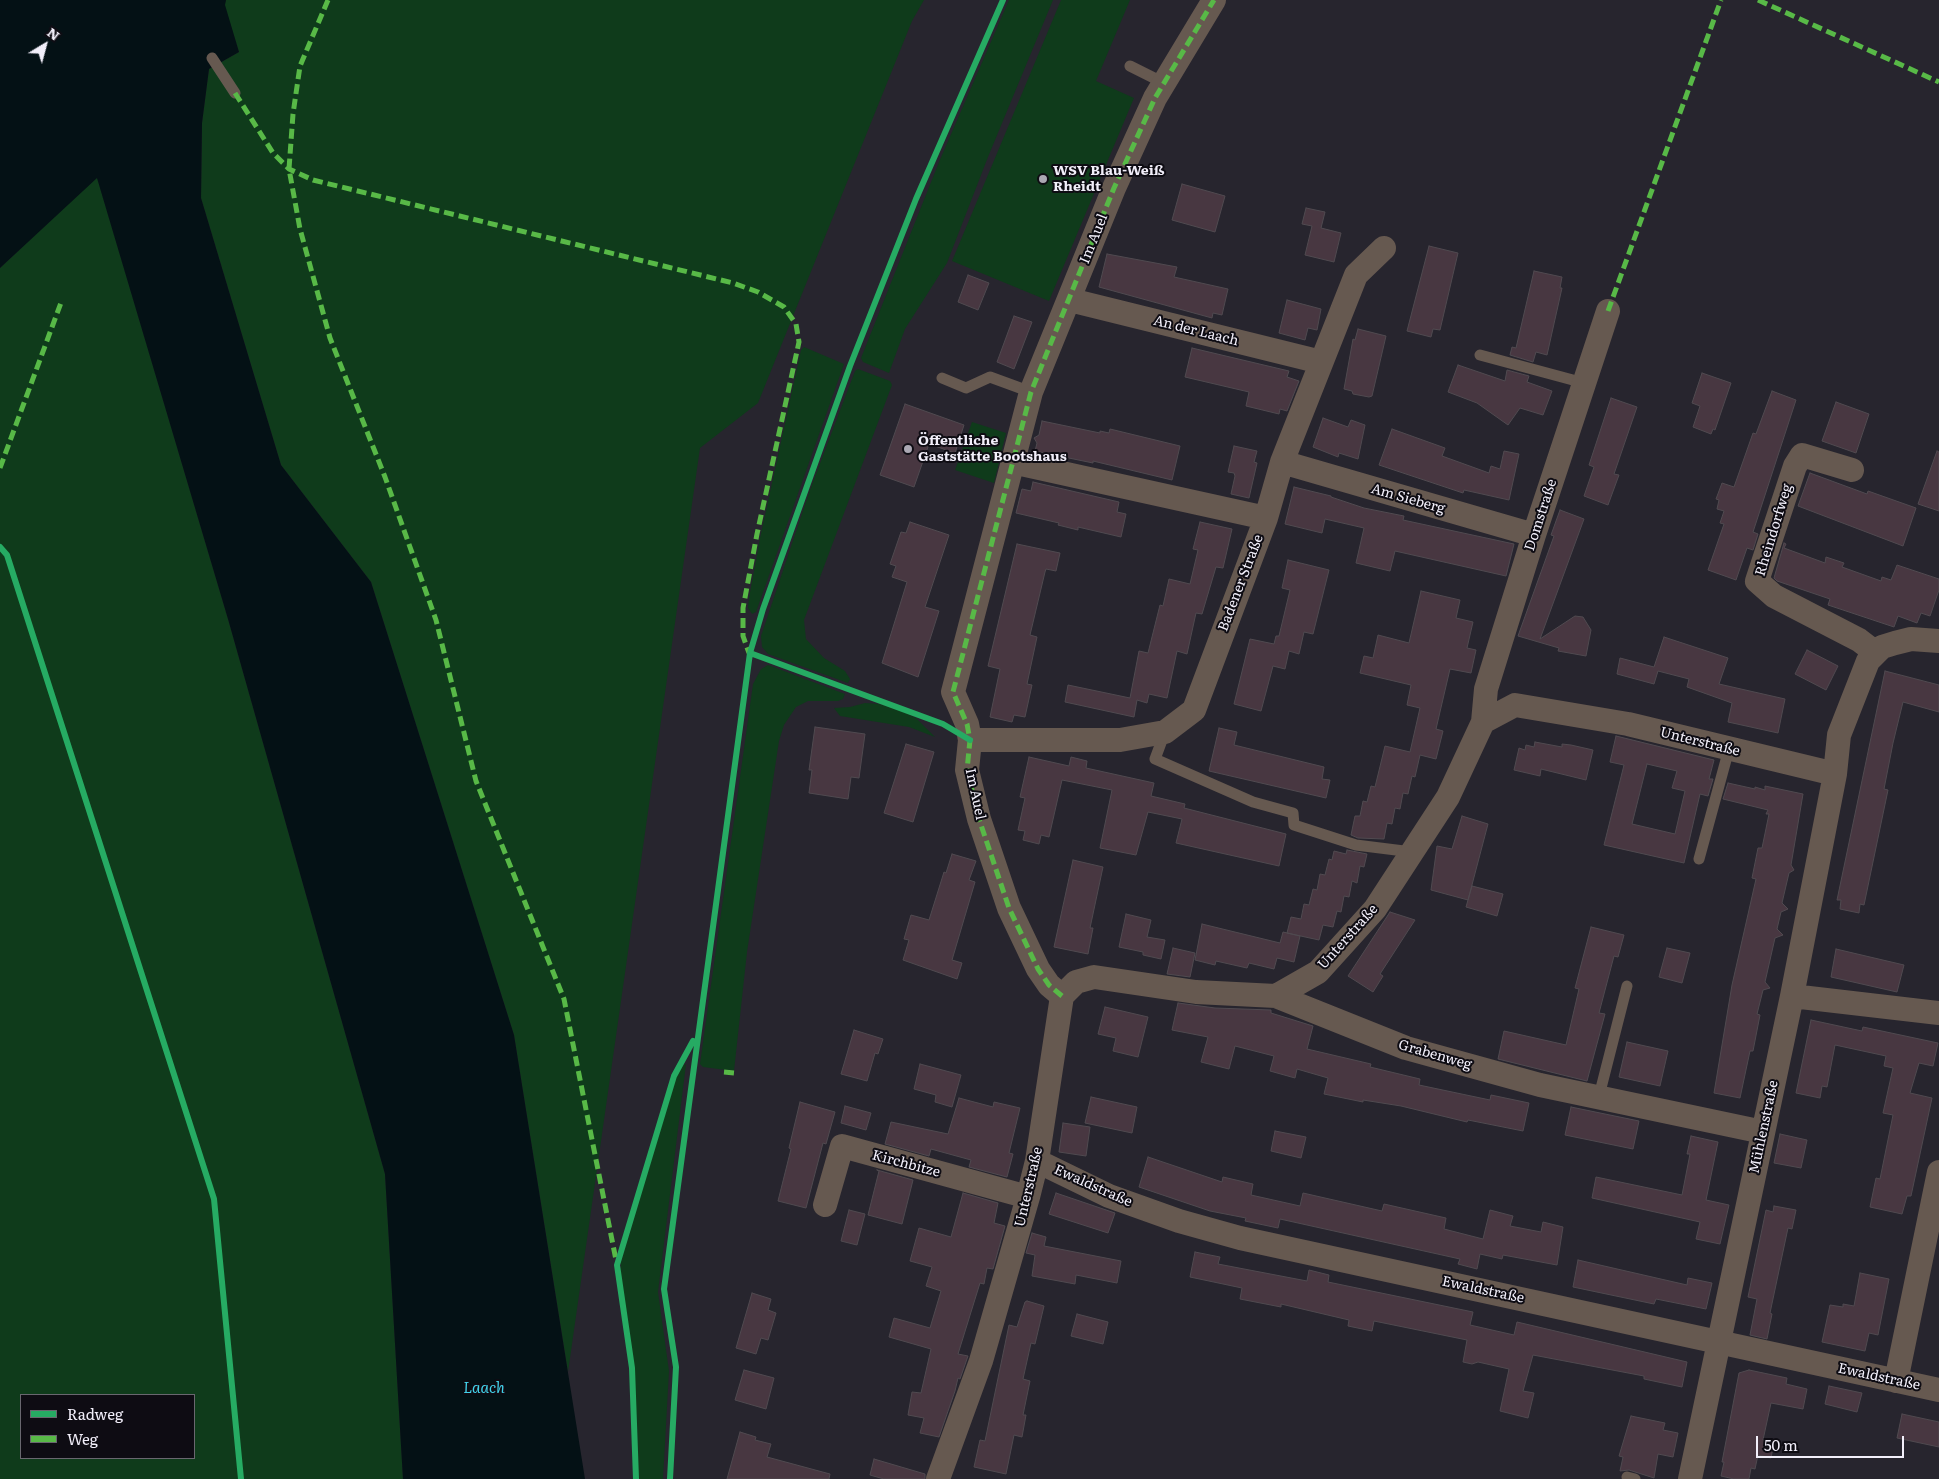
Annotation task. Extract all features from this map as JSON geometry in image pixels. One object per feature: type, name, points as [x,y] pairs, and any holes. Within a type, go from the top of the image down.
[{"type":"street","name":"Im Auel","points":[[1062,996],[1048,985],[1038,970],[1009,908],[979,819],[967,770],[970,740],[967,724],[953,692],[1031,392],[1114,188],[1164,83],[1214,0]]},
{"type":"street","name":"Badener Straße","points":[[970,740],[1120,740],[1165,732],[1194,710],[1266,518],[1282,462],[1356,275],[1384,248]]},
{"type":"street","name":"An der Laach","points":[[1070,300],[1322,362]]},
{"type":"street","name":"Domstraße","points":[[1483,722],[1486,689],[1534,535],[1608,311]]},
{"type":"street","name":"Rheindorfweg","points":[[1852,470],[1802,455],[1794,466],[1757,581],[1774,596],[1859,640],[1876,652]]},
{"type":"street","points":[[1012,462],[1266,518]]},
{"type":"street","name":"Am Sieberg","points":[[1282,462],[1534,535]]},
{"type":"street","points":[[1835,774],[1839,735],[1868,662],[1882,647],[1911,639],[1939,641]]},
{"type":"street","name":"Unterstraße","points":[[1276,996],[1318,972],[1375,909],[1448,797],[1483,722],[1515,705],[1628,724],[1835,774]]},
{"type":"street","name":"Mühlenstraße","points":[[1690,1479],[1792,996],[1835,774]]},
{"type":"street","points":[[1062,996],[1076,982],[1094,977],[1196,992],[1276,996]]},
{"type":"street","name":"Unterstraße","points":[[938,1479],[981,1361],[1028,1197],[1037,1161],[1062,996]]},
{"type":"street","name":"Grabenweg","points":[[1276,996],[1406,1048],[1540,1084],[1763,1132]]},
{"type":"street","points":[[1792,996],[1939,1012]]},
{"type":"street","name":"Kirchbitze","points":[[825,1205],[842,1146],[1028,1197]]},
{"type":"street","name":"Ewaldstraße","points":[[1037,1161],[1109,1196],[1179,1221],[1240,1238],[1939,1390]]},
{"type":"street","points":[[1896,1381],[1939,1172]]},
{"type":"lane","points":[[212,58],[236,93]]},
{"type":"lane","points":[[1130,66],[1164,83]]},
{"type":"lane","points":[[1480,355],[1584,383]]},
{"type":"lane","points":[[942,378],[966,388],[990,377],[1031,392]]},
{"type":"lane","points":[[1165,732],[1155,760],[1253,802],[1294,813],[1294,825],[1356,845],[1412,852]]},
{"type":"lane","points":[[1699,859],[1729,749]]},
{"type":"lane","points":[[1599,1096],[1627,986]]},
{"type":"green space","points":[[226,0],[924,0],[912,21],[758,403],[700,448],[568,1372],[514,1035],[371,582],[281,465],[201,198],[202,123],[209,69],[239,52],[224,5]]},
{"type":"green space","points":[[1009,0],[1053,0],[988,157],[947,263],[905,329],[889,373],[863,362],[861,358],[939,162]]},
{"type":"green space","name":"WSV Blau-Weiß Rheidt","points":[[1061,0],[1130,0],[1096,81],[1134,98],[1049,301],[952,261]]},
{"type":"green space","points":[[97,177],[228,619],[385,1174],[403,1479],[0,1479],[0,268]]},
{"type":"green space","points":[[804,347],[844,364],[756,612],[752,614],[748,608],[749,598],[760,538],[801,350]]},
{"type":"green space","points":[[858,369],[890,381],[892,385],[804,620],[806,639],[824,658],[845,671],[850,679],[848,683],[768,654],[762,647],[761,636],[810,490],[855,371]]},
{"type":"green space","points":[[972,422],[1006,433],[994,483],[955,470]]},
{"type":"green space","points":[[768,665],[845,694],[843,699],[838,701],[808,701],[796,707],[784,725],[779,741],[747,952],[734,1071],[703,1067],[700,1064],[753,684],[761,669]]},
{"type":"green space","points":[[865,703],[879,704],[904,712],[916,718],[935,737],[909,727],[840,716],[834,708],[850,707]]},
{"type":"green space","points":[[686,1064],[658,1292],[669,1371],[663,1479],[638,1479],[637,1420],[620,1293],[621,1262],[676,1077],[682,1066]]},
{"type":"water","name":"Laach","points":[[0,0],[226,0],[225,5],[239,52],[209,69],[202,123],[201,198],[281,465],[371,582],[514,1035],[585,1479],[403,1479],[385,1174],[228,619],[97,178],[0,268]]},
{"type":"building","points":[[1182,184],[1225,196],[1215,232],[1172,220]]},
{"type":"building","points":[[1306,208],[1325,212],[1321,228],[1341,233],[1334,262],[1305,255],[1312,226],[1302,224]]},
{"type":"building","points":[[1429,246],[1458,253],[1440,330],[1433,329],[1431,337],[1407,331]]},
{"type":"building","points":[[1107,254],[1177,267],[1174,277],[1228,289],[1222,315],[1213,313],[1212,318],[1099,287]]},
{"type":"building","points":[[1534,271],[1562,277],[1560,288],[1562,288],[1547,355],[1536,352],[1533,362],[1510,355],[1512,347],[1516,348]]},
{"type":"building","points":[[968,275],[989,283],[978,310],[958,302]]},
{"type":"building","points":[[1287,300],[1321,309],[1317,330],[1308,328],[1305,340],[1279,333]]},
{"type":"building","points":[[1014,316],[1032,322],[1014,369],[997,362]]},
{"type":"building","points":[[1358,329],[1386,336],[1372,396],[1369,397],[1353,394],[1352,391],[1344,389],[1353,339],[1355,340]]},
{"type":"building","points":[[1192,348],[1289,371],[1287,377],[1299,381],[1287,411],[1280,409],[1279,414],[1246,406],[1249,392],[1185,377]]},
{"type":"building","points":[[1458,365],[1505,381],[1507,370],[1529,376],[1527,382],[1552,391],[1543,415],[1520,408],[1508,425],[1477,403],[1448,392]]},
{"type":"building","points":[[1702,373],[1731,383],[1715,430],[1713,429],[1711,434],[1693,427],[1700,406],[1692,403]]},
{"type":"building","points":[[1772,391],[1796,400],[1753,532],[1758,534],[1753,550],[1747,548],[1736,580],[1708,570],[1724,524],[1720,523],[1724,511],[1717,509],[1719,500],[1716,499],[1722,483],[1734,487],[1753,433],[1756,434]]},
{"type":"building","points":[[1611,398],[1637,407],[1614,474],[1619,475],[1608,505],[1584,496],[1594,467],[1589,465]]},
{"type":"building","points":[[1836,402],[1869,414],[1856,453],[1822,441]]},
{"type":"building","name":"Öffentliche Gaststätte Bootshaus","points":[[905,404],[964,425],[955,453],[929,444],[914,487],[880,475]]},
{"type":"building","points":[[1323,418],[1348,427],[1351,420],[1365,425],[1358,459],[1339,453],[1338,457],[1313,447]]},
{"type":"building","points":[[1042,421],[1100,433],[1100,431],[1109,433],[1110,429],[1180,446],[1172,480],[1093,461],[1093,463],[1035,451],[1037,443],[1034,438],[1039,435]]},
{"type":"building","points":[[1392,429],[1445,448],[1442,456],[1489,473],[1491,466],[1500,469],[1504,451],[1519,454],[1509,500],[1464,490],[1463,493],[1379,465]]},
{"type":"building","points":[[1234,446],[1257,451],[1254,462],[1257,463],[1249,498],[1231,494],[1235,476],[1234,473],[1228,472]]},
{"type":"building","points":[[1937,451],[1939,452],[1939,511],[1918,504]]},
{"type":"building","points":[[1810,473],[1867,494],[1868,491],[1916,508],[1903,546],[1798,506]]},
{"type":"building","points":[[1033,482],[1119,502],[1117,512],[1126,514],[1121,537],[1078,527],[1078,530],[1058,525],[1059,523],[1016,513],[1022,489],[1031,491]]},
{"type":"building","points":[[1294,487],[1331,496],[1364,508],[1404,516],[1403,520],[1514,544],[1506,576],[1395,551],[1390,571],[1356,563],[1364,528],[1325,519],[1322,533],[1285,524]]},
{"type":"building","points":[[1560,510],[1584,519],[1540,639],[1575,616],[1583,617],[1591,630],[1586,656],[1558,651],[1559,648],[1518,636],[1554,536],[1551,535]]},
{"type":"building","points":[[910,522],[949,535],[925,607],[939,611],[918,677],[882,663],[907,582],[892,577],[896,566],[890,564],[901,532],[906,533]]},
{"type":"building","points":[[1200,522],[1232,529],[1223,568],[1216,567],[1202,614],[1196,613],[1187,654],[1177,651],[1167,698],[1149,694],[1147,703],[1137,700],[1134,717],[1065,702],[1068,685],[1130,698],[1139,651],[1148,653],[1160,605],[1163,606],[1169,579],[1190,584],[1198,550],[1193,549]]},
{"type":"building","points":[[1784,543],[1786,544],[1784,548],[1825,563],[1826,557],[1844,563],[1842,567],[1881,581],[1882,577],[1891,580],[1897,565],[1939,579],[1939,590],[1930,616],[1921,613],[1917,623],[1898,616],[1894,627],[1828,605],[1830,599],[1777,581],[1774,578]]},
{"type":"building","points":[[1017,544],[1060,553],[1056,571],[1046,569],[1030,635],[1037,637],[1027,684],[1032,685],[1025,717],[1014,715],[1012,722],[990,717],[1000,669],[988,666]]},
{"type":"building","points":[[1288,560],[1329,570],[1313,634],[1304,632],[1299,654],[1289,651],[1285,669],[1273,666],[1261,711],[1234,704],[1250,639],[1274,644],[1276,636],[1279,636],[1290,590],[1282,588]]},
{"type":"building","points":[[1421,591],[1460,600],[1456,618],[1473,622],[1467,648],[1476,650],[1471,673],[1450,669],[1436,729],[1443,731],[1436,759],[1420,755],[1415,777],[1412,776],[1408,794],[1403,793],[1400,809],[1395,808],[1392,824],[1387,823],[1384,839],[1358,838],[1351,835],[1355,816],[1360,816],[1363,801],[1367,802],[1371,786],[1375,787],[1385,746],[1410,752],[1420,708],[1407,705],[1411,685],[1360,673],[1364,656],[1373,658],[1378,635],[1409,643]]},
{"type":"building","points":[[1664,637],[1728,658],[1719,684],[1785,699],[1778,733],[1728,722],[1732,703],[1687,687],[1689,679],[1658,671],[1654,684],[1617,674],[1620,658],[1654,667]]},
{"type":"building","points":[[1807,650],[1838,666],[1826,690],[1795,674]]},
{"type":"building","points":[[1885,671],[1939,685],[1939,712],[1903,702],[1884,789],[1888,790],[1864,905],[1860,904],[1859,913],[1840,909],[1841,900],[1837,900]]},
{"type":"building","points":[[815,727],[865,734],[859,778],[851,777],[848,799],[809,793],[812,770],[809,770]]},
{"type":"building","points":[[1219,728],[1237,732],[1234,745],[1324,767],[1322,779],[1330,780],[1326,798],[1209,771]]},
{"type":"building","points":[[1616,736],[1714,760],[1709,779],[1713,779],[1708,796],[1700,794],[1684,863],[1604,845],[1624,765],[1610,762]],"holes":[[[1647,764],[1677,771],[1672,788],[1685,791],[1675,834],[1632,824]]]},
{"type":"building","points":[[1535,742],[1562,747],[1562,744],[1571,745],[1593,750],[1586,780],[1541,769],[1540,776],[1514,770],[1519,748],[1525,750],[1526,745],[1534,747]]},
{"type":"building","points":[[906,744],[934,752],[913,822],[884,813]]},
{"type":"building","points":[[1029,757],[1069,766],[1071,757],[1087,761],[1086,768],[1154,783],[1151,796],[1185,804],[1184,808],[1286,834],[1279,866],[1176,843],[1182,819],[1148,812],[1136,855],[1100,848],[1112,790],[1062,780],[1049,837],[1041,835],[1039,844],[1023,840],[1025,831],[1018,830],[1025,798],[1020,797]]},
{"type":"building","points":[[1728,783],[1765,790],[1765,786],[1803,794],[1791,865],[1794,870],[1789,873],[1782,903],[1788,909],[1781,912],[1777,929],[1783,935],[1775,938],[1765,982],[1770,988],[1763,990],[1757,1014],[1760,1015],[1753,1051],[1750,1051],[1740,1098],[1714,1093],[1732,985],[1756,879],[1752,878],[1758,848],[1762,848],[1769,814],[1766,814],[1768,810],[1723,799]]},
{"type":"building","points":[[1462,816],[1488,824],[1468,900],[1431,890],[1437,846],[1452,849]]},
{"type":"building","points":[[1347,850],[1367,854],[1364,867],[1360,866],[1357,883],[1352,881],[1349,897],[1344,896],[1341,912],[1337,911],[1333,927],[1323,925],[1319,940],[1287,933],[1291,917],[1301,919],[1304,904],[1309,905],[1313,889],[1317,890],[1320,874],[1325,875],[1329,859],[1332,860],[1334,851],[1346,854]]},
{"type":"building","points":[[952,854],[976,861],[969,880],[975,882],[952,960],[962,963],[957,979],[903,960],[909,940],[904,939],[911,915],[929,920],[944,872],[946,873]]},
{"type":"building","points":[[1073,860],[1103,867],[1090,928],[1093,928],[1088,954],[1054,947]]},
{"type":"building","points":[[1472,886],[1503,894],[1497,916],[1466,907]]},
{"type":"building","points":[[1390,912],[1415,920],[1380,974],[1383,976],[1373,992],[1348,976]]},
{"type":"building","points":[[1126,914],[1151,920],[1147,937],[1165,940],[1161,959],[1143,955],[1143,952],[1119,947]]},
{"type":"building","points":[[1202,924],[1280,943],[1283,932],[1300,936],[1294,962],[1277,958],[1274,969],[1249,963],[1247,968],[1216,961],[1215,965],[1195,960]]},
{"type":"building","points":[[1591,927],[1624,935],[1618,957],[1614,956],[1599,1013],[1605,1014],[1587,1081],[1498,1059],[1504,1031],[1566,1045],[1579,989],[1575,988]]},
{"type":"building","points":[[1173,948],[1195,953],[1190,977],[1167,974]]},
{"type":"building","points":[[1667,948],[1690,953],[1682,983],[1659,977]]},
{"type":"building","points":[[1836,949],[1904,965],[1897,992],[1831,977]]},
{"type":"building","points":[[1178,1003],[1215,1008],[1271,1010],[1271,1013],[1313,1026],[1307,1049],[1371,1064],[1370,1067],[1420,1079],[1419,1085],[1490,1100],[1491,1095],[1529,1103],[1523,1131],[1468,1120],[1467,1122],[1401,1106],[1363,1100],[1363,1102],[1324,1094],[1328,1078],[1297,1069],[1295,1078],[1270,1071],[1274,1056],[1235,1046],[1229,1069],[1201,1062],[1208,1037],[1172,1030]]},
{"type":"building","points":[[1105,1007],[1148,1017],[1138,1057],[1113,1051],[1116,1038],[1098,1034]]},
{"type":"building","points":[[1811,1020],[1862,1031],[1863,1027],[1938,1043],[1933,1066],[1919,1063],[1910,1093],[1932,1098],[1911,1196],[1907,1196],[1902,1214],[1870,1207],[1876,1178],[1880,1179],[1893,1115],[1883,1113],[1893,1068],[1884,1066],[1886,1056],[1835,1045],[1827,1087],[1822,1086],[1820,1098],[1796,1093]]},
{"type":"building","points":[[854,1030],[883,1039],[878,1054],[875,1053],[867,1081],[841,1074]]},
{"type":"building","points":[[1627,1042],[1668,1051],[1660,1086],[1619,1077]]},
{"type":"building","points":[[920,1064],[961,1075],[952,1107],[935,1102],[936,1095],[914,1089]]},
{"type":"building","points":[[1091,1097],[1137,1107],[1132,1133],[1085,1123]]},
{"type":"building","points":[[959,1098],[993,1107],[994,1102],[1020,1108],[1009,1153],[1013,1154],[1007,1177],[969,1167],[971,1160],[931,1149],[929,1156],[885,1144],[891,1122],[948,1134]]},
{"type":"building","points":[[800,1102],[835,1112],[826,1144],[823,1143],[806,1208],[778,1201]]},
{"type":"building","points":[[845,1106],[871,1113],[866,1130],[841,1123]]},
{"type":"building","points":[[1571,1107],[1639,1121],[1633,1149],[1565,1135]]},
{"type":"building","points":[[1063,1123],[1090,1127],[1086,1156],[1059,1152]]},
{"type":"building","points":[[1275,1131],[1306,1137],[1301,1158],[1271,1151]]},
{"type":"building","points":[[1780,1134],[1807,1140],[1801,1168],[1774,1163]]},
{"type":"building","points":[[1691,1136],[1718,1142],[1706,1200],[1729,1205],[1720,1244],[1696,1239],[1700,1222],[1592,1198],[1596,1177],[1682,1195],[1690,1154],[1687,1154]]},
{"type":"building","points":[[1148,1157],[1222,1182],[1223,1177],[1253,1184],[1251,1195],[1300,1206],[1303,1193],[1382,1211],[1384,1204],[1446,1218],[1444,1229],[1483,1239],[1490,1210],[1513,1216],[1510,1226],[1541,1232],[1543,1222],[1563,1227],[1557,1265],[1503,1255],[1502,1259],[1480,1254],[1477,1269],[1458,1264],[1460,1259],[1280,1219],[1278,1228],[1245,1221],[1246,1218],[1210,1211],[1139,1187]]},
{"type":"building","points":[[877,1170],[913,1180],[902,1224],[868,1215],[879,1171]]},
{"type":"building","points":[[963,1193],[998,1203],[994,1223],[1005,1226],[993,1269],[987,1268],[984,1284],[980,1283],[958,1354],[968,1356],[960,1379],[958,1378],[939,1437],[920,1433],[924,1418],[908,1415],[912,1392],[921,1393],[931,1349],[889,1337],[894,1318],[930,1328],[941,1291],[926,1286],[932,1267],[910,1261],[919,1228],[951,1237]]},
{"type":"building","points":[[1056,1193],[1115,1213],[1108,1233],[1049,1214]]},
{"type":"building","points":[[1774,1206],[1796,1210],[1792,1229],[1788,1228],[1770,1313],[1772,1314],[1767,1339],[1750,1335],[1757,1299],[1748,1297],[1766,1210],[1773,1212]]},
{"type":"building","points":[[849,1210],[865,1214],[857,1245],[841,1241]]},
{"type":"building","points":[[1032,1233],[1046,1237],[1044,1246],[1121,1261],[1117,1283],[1076,1275],[1075,1284],[1032,1276],[1035,1255],[1026,1253]]},
{"type":"building","points":[[1195,1252],[1220,1257],[1218,1264],[1307,1281],[1309,1270],[1329,1275],[1328,1282],[1473,1312],[1470,1325],[1514,1335],[1517,1322],[1687,1362],[1682,1387],[1644,1379],[1644,1376],[1533,1355],[1523,1391],[1534,1393],[1528,1418],[1500,1411],[1509,1369],[1478,1362],[1472,1364],[1463,1362],[1467,1340],[1374,1321],[1372,1331],[1348,1326],[1349,1320],[1281,1304],[1281,1307],[1240,1299],[1242,1288],[1190,1277]]},
{"type":"building","points":[[1578,1260],[1687,1285],[1688,1278],[1712,1283],[1706,1309],[1656,1299],[1654,1304],[1573,1287]]},
{"type":"building","points":[[1860,1273],[1889,1279],[1878,1335],[1869,1333],[1865,1351],[1822,1342],[1830,1305],[1843,1307],[1843,1304],[1854,1306]]},
{"type":"building","points":[[752,1293],[771,1299],[768,1310],[776,1313],[768,1340],[761,1338],[756,1354],[736,1348]]},
{"type":"building","points":[[1025,1302],[1044,1306],[1035,1344],[1031,1343],[1023,1379],[1030,1381],[1023,1415],[1026,1415],[1022,1437],[1014,1435],[1006,1474],[974,1467],[980,1440],[985,1441],[1009,1325],[1017,1327]]},
{"type":"building","points":[[1077,1314],[1108,1322],[1103,1344],[1071,1336]]},
{"type":"building","points":[[744,1370],[774,1378],[766,1409],[735,1400]]},
{"type":"building","points":[[1749,1370],[1787,1378],[1786,1384],[1807,1389],[1803,1409],[1771,1403],[1763,1440],[1774,1442],[1771,1458],[1758,1455],[1755,1469],[1751,1468],[1749,1479],[1734,1479],[1721,1476],[1724,1462],[1722,1462],[1739,1373]]},
{"type":"building","points":[[1829,1386],[1862,1393],[1857,1412],[1825,1404]]},
{"type":"building","points":[[1902,1414],[1939,1422],[1939,1447],[1897,1438]]},
{"type":"building","points":[[1631,1416],[1665,1423],[1663,1430],[1678,1433],[1673,1457],[1658,1454],[1654,1478],[1629,1470],[1620,1471],[1623,1457],[1619,1456]]},
{"type":"building","points":[[740,1432],[756,1437],[755,1440],[771,1444],[767,1457],[830,1474],[829,1479],[727,1479]]},
{"type":"building","points":[[874,1459],[925,1474],[925,1479],[884,1479],[870,1475]]},
{"type":"marked path","points":[[328,0],[300,66],[293,114],[289,169],[300,229],[330,338],[385,477],[436,620],[476,781],[564,999],[616,1260]]},
{"type":"marked path","points":[[1062,996],[1049,985],[1038,969],[1009,908],[979,819],[967,770],[970,740],[967,724],[953,692],[1031,392],[1114,188],[1155,98],[1214,0]]},
{"type":"marked path","points":[[1608,311],[1721,0]]},
{"type":"marked path","points":[[1758,0],[1939,82]]},
{"type":"marked path","points":[[235,93],[273,153],[289,169],[313,180],[733,283],[758,292],[784,307],[796,324],[799,342],[757,534],[743,608],[743,636],[749,653]]},
{"type":"marked path","points":[[0,468],[62,300]]},
{"type":"marked path","points":[[724,1072],[735,1073]]},
{"type":"cycle path","points":[[670,1479],[676,1367],[664,1289],[750,653],[763,609],[850,366],[916,199],[1003,0]]},
{"type":"cycle path","points":[[0,547],[7,555],[214,1199],[241,1479]]},
{"type":"cycle path","points":[[750,653],[943,724],[970,740]]},
{"type":"cycle path","points":[[636,1479],[632,1368],[617,1265],[674,1076],[693,1041]]},
{"type":"place","name":"WSV Blau-Weiß Rheidt","points":[[1043,179]]},
{"type":"place","name":"Öffentliche Gaststätte Bootshaus","points":[[908,449]]}]
